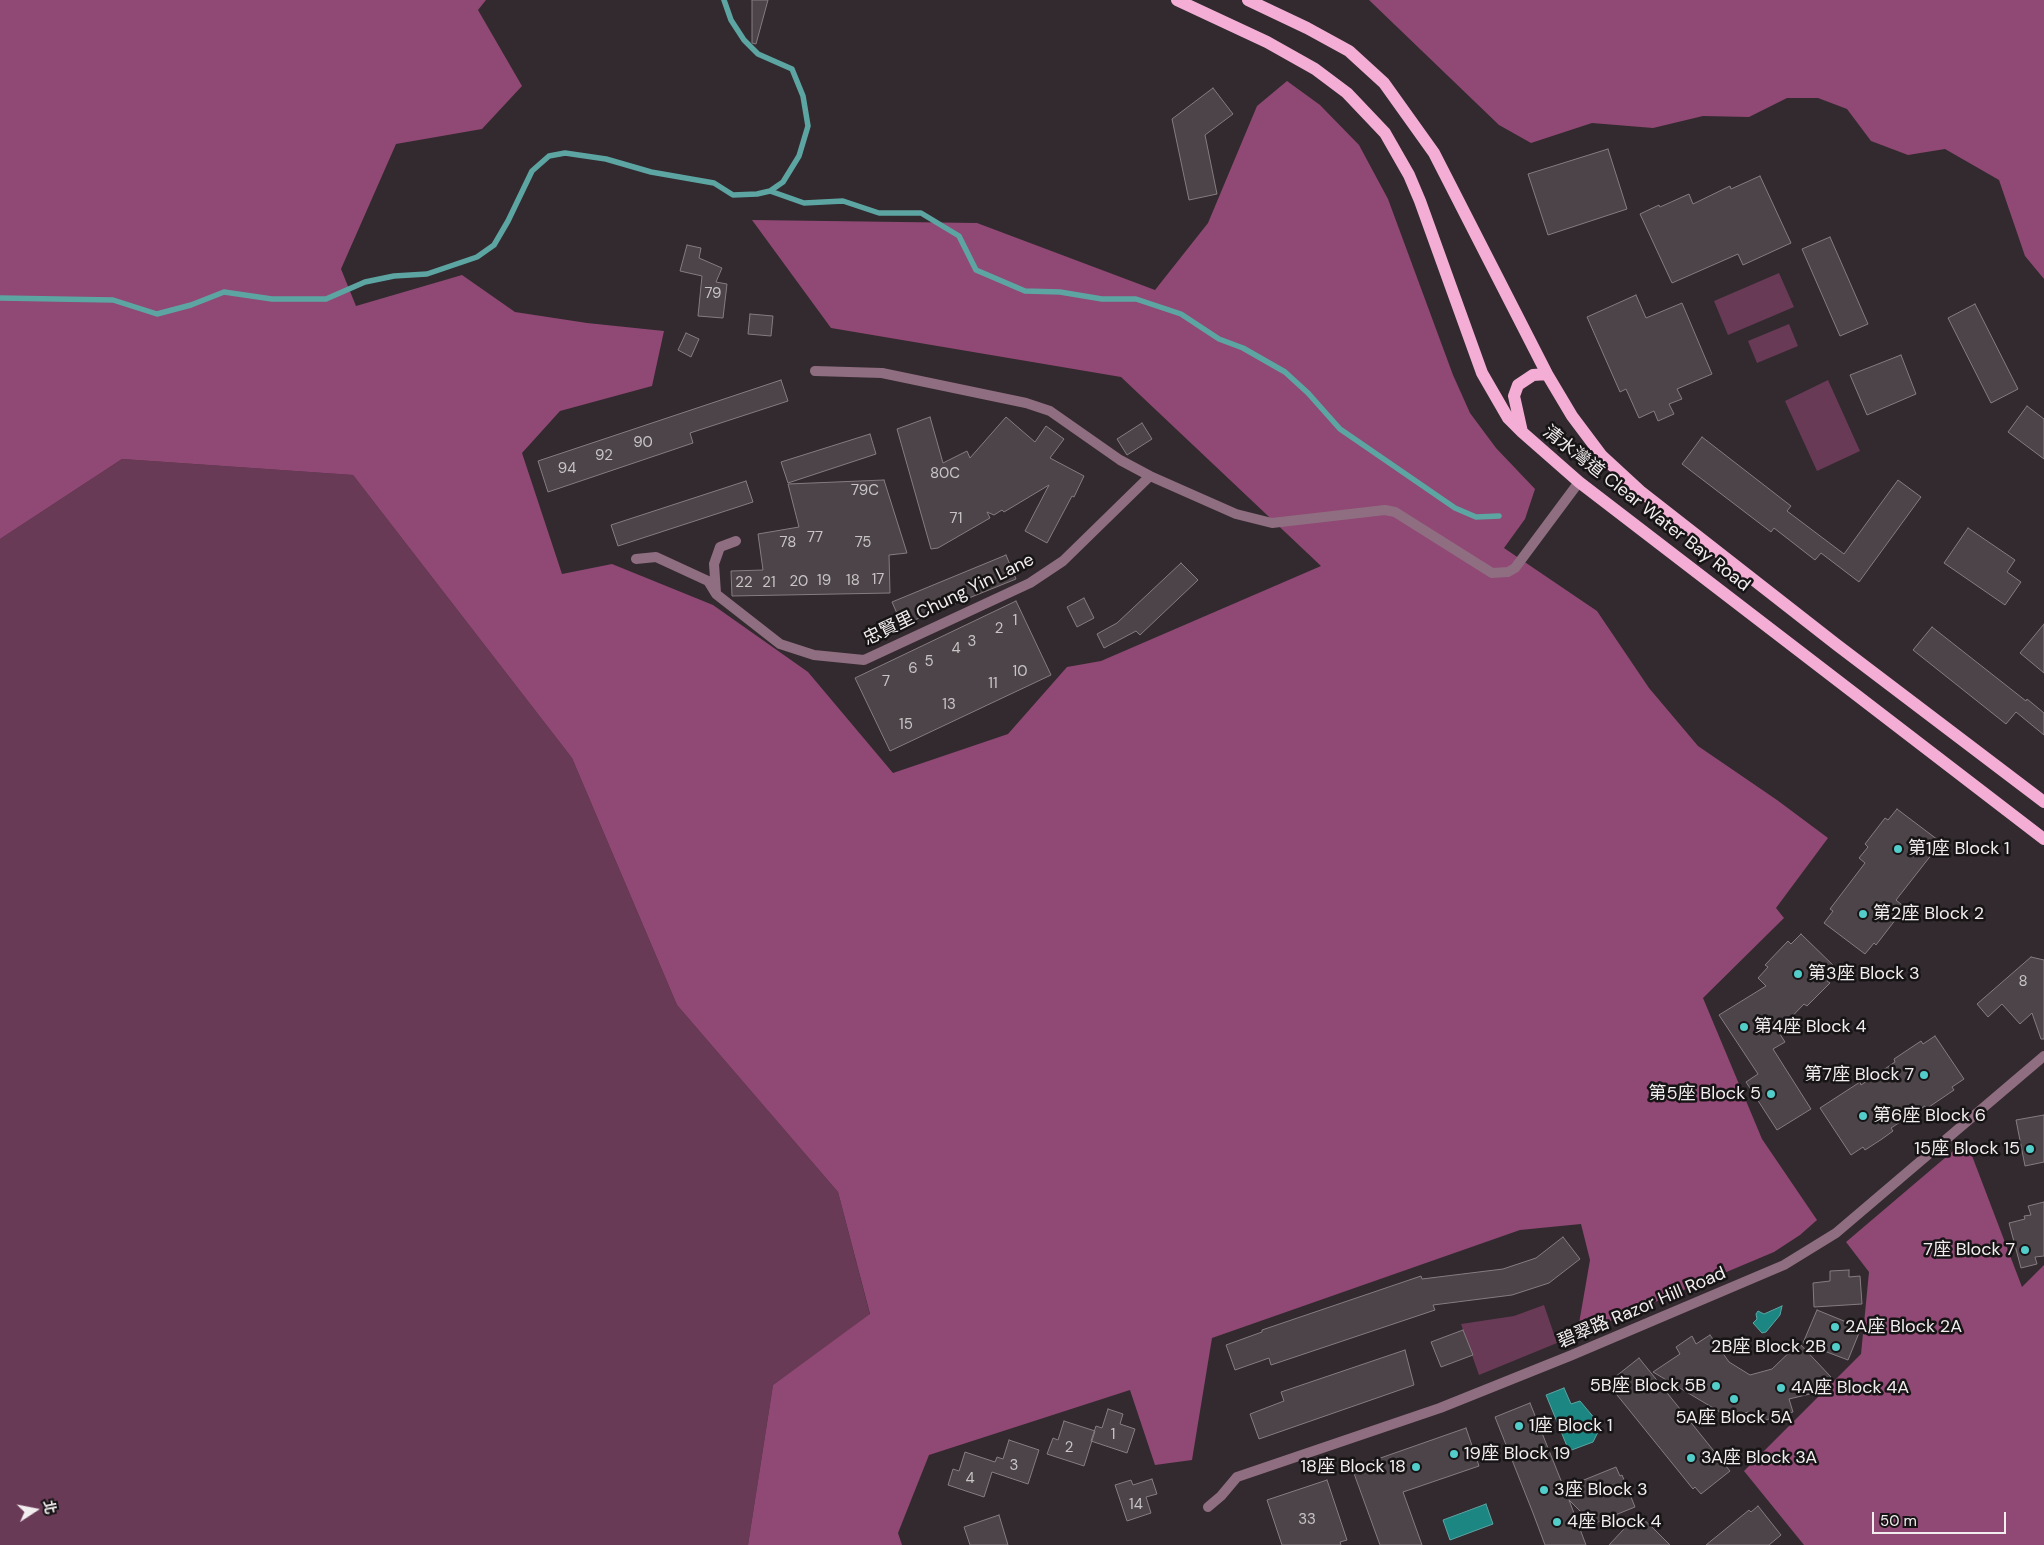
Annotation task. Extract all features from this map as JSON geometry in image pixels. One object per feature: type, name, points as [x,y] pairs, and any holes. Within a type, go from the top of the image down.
[{"type":"main road","name":"清水灣道 Clear Water Bay Road","points":[[1177,0],[1267,42],[1315,69],[1360,105],[1385,133],[1405,168],[1420,201],[1482,373],[1508,418],[1522,432],[1579,482],[2044,839]]},
{"type":"main road","name":"清水灣道 Clear Water Bay Road","points":[[1248,0],[1307,28],[1349,51],[1384,83],[1434,153],[1546,374],[1572,416],[1602,456],[1640,491],[2044,802]]},
{"type":"main road","points":[[1522,432],[1514,396],[1518,385],[1533,375],[1546,374]]},
{"type":"street","points":[[815,371],[882,373],[1026,403],[1050,411],[1120,460],[1150,476],[1236,514],[1272,523],[1385,510],[1395,512],[1492,573],[1508,572],[1515,568],[1579,482]]},
{"type":"street","name":"忠賢里 Chung Yin Lane","points":[[636,559],[656,557],[708,581],[716,594],[780,644],[814,656],[864,660],[1030,583],[1063,561],[1150,476]]},
{"type":"street","points":[[716,594],[714,564],[720,547],[736,541]]},
{"type":"street","name":"碧翠路 Razor Hill Road","points":[[1208,1507],[1221,1496],[1237,1477],[1440,1408],[1599,1344],[1784,1264],[1836,1233],[2044,1056]]},
{"type":"shaded area","points":[[0,0],[486,0],[478,10],[522,86],[482,129],[396,144],[341,269],[356,306],[462,275],[515,312],[587,323],[664,331],[652,386],[560,411],[522,453],[562,574],[612,564],[713,605],[808,672],[893,773],[1008,734],[1067,667],[1101,661],[1321,566],[1121,377],[831,328],[752,220],[977,223],[1155,290],[1208,223],[1257,106],[1287,81],[1320,105],[1359,145],[1388,199],[1453,375],[1470,413],[1496,448],[1535,489],[1525,519],[1504,548],[1597,611],[1649,688],[1698,746],[1777,800],[1828,838],[1776,908],[1784,918],[1703,998],[1762,1139],[1817,1220],[1800,1235],[1774,1252],[1577,1335],[1590,1260],[1581,1224],[1520,1230],[1212,1338],[1192,1460],[1155,1465],[1130,1390],[929,1455],[898,1533],[902,1545],[748,1545],[773,1385],[870,1314],[838,1192],[677,1005],[572,758],[353,475],[122,459],[0,539]]},
{"type":"shaded area","points":[[1369,0],[2044,0],[2044,279],[2025,256],[1999,180],[1945,149],[1908,155],[1871,141],[1847,109],[1818,98],[1787,98],[1749,117],[1703,116],[1653,128],[1592,123],[1531,143],[1499,125]]},
{"type":"shaded area","points":[[1779,273],[1794,307],[1728,335],[1714,301]]},
{"type":"shaded area","points":[[1789,324],[1798,346],[1757,363],[1748,341]]},
{"type":"shaded area","points":[[1828,380],[1860,451],[1817,471],[1785,401]]},
{"type":"shaded area","points":[[122,459],[353,475],[572,758],[677,1005],[838,1192],[870,1315],[773,1385],[748,1545],[0,1545],[0,539]]},
{"type":"shaded area","points":[[1966,1140],[2022,1287],[2044,1265],[2044,1545],[1804,1545],[1744,1471],[1861,1354],[1869,1272],[1846,1242]]},
{"type":"shaded area","points":[[1544,1305],[1557,1343],[1479,1375],[1461,1324],[1514,1316]]},
{"type":"water","points":[[1782,1306],[1780,1315],[1766,1332],[1762,1333],[1753,1323],[1757,1319],[1756,1314],[1758,1311],[1764,1314]]},
{"type":"water","points":[[1564,1388],[1571,1404],[1580,1401],[1601,1426],[1593,1442],[1569,1451],[1546,1395]]},
{"type":"water","points":[[1486,1504],[1493,1524],[1450,1540],[1443,1520]]},
{"type":"building","points":[[752,0],[768,0],[756,44],[752,43]]},
{"type":"building","points":[[1213,88],[1233,114],[1205,135],[1217,194],[1189,200],[1172,119]]},
{"type":"building","points":[[1608,149],[1627,209],[1548,235],[1528,174]]},
{"type":"building","points":[[1760,176],[1791,243],[1743,265],[1738,254],[1672,283],[1640,214],[1689,194],[1693,204],[1730,186],[1731,189]]},
{"type":"building","points":[[1830,237],[1868,324],[1840,336],[1802,249]]},
{"type":"building","points":[[687,245],[701,248],[699,258],[722,268],[716,282],[727,284],[723,318],[698,316],[702,276],[680,271]]},
{"type":"building","points":[[1636,295],[1646,318],[1682,303],[1712,374],[1677,389],[1682,399],[1669,404],[1674,414],[1658,421],[1654,411],[1639,418],[1626,389],[1620,392],[1587,317]]},
{"type":"building","points":[[1975,304],[2018,389],[1991,403],[1948,318]]},
{"type":"building","points":[[750,314],[773,316],[771,336],[748,334]]},
{"type":"building","points":[[686,333],[699,339],[691,357],[678,350]]},
{"type":"building","points":[[1901,355],[1916,394],[1867,415],[1850,375]]},
{"type":"building","points":[[781,380],[788,401],[690,433],[693,443],[548,492],[538,461]]},
{"type":"building","points":[[2027,406],[2044,419],[2044,459],[2008,432]]},
{"type":"building","points":[[930,417],[943,463],[967,451],[970,458],[1006,417],[1035,442],[1046,426],[1064,439],[1050,458],[1084,476],[1047,543],[1025,531],[1049,485],[1004,512],[1002,510],[994,515],[987,512],[990,518],[938,548],[931,549],[897,429]]},
{"type":"building","points":[[1142,423],[1152,439],[1127,455],[1117,439]]},
{"type":"building","points":[[870,434],[876,454],[788,483],[781,462]]},
{"type":"building","points":[[1702,437],[1791,506],[1787,511],[1844,554],[1898,480],[1921,497],[1859,582],[1821,553],[1815,560],[1774,528],[1771,532],[1682,464]]},
{"type":"building","points":[[884,480],[907,553],[889,555],[890,593],[732,596],[731,571],[763,570],[758,534],[799,527],[788,484]]},
{"type":"building","points":[[746,481],[753,502],[618,546],[611,525]]},
{"type":"building","points":[[1968,528],[2015,560],[2007,572],[2021,582],[2005,605],[1944,563]]},
{"type":"building","points":[[1006,555],[1016,579],[902,625],[892,602]]},
{"type":"building","points":[[1181,563],[1198,580],[1140,635],[1136,631],[1104,648],[1097,634],[1117,623]]},
{"type":"building","points":[[1084,598],[1094,618],[1077,627],[1067,607]]},
{"type":"building","points":[[1016,601],[1051,675],[890,751],[855,678]]},
{"type":"building","points":[[2044,624],[2044,673],[2020,653]]},
{"type":"building","points":[[1932,627],[2044,713],[2044,735],[2016,712],[2006,724],[1913,650]]},
{"type":"building","points":[[1897,809],[1938,840],[1929,852],[1932,854],[1896,900],[1902,905],[1894,916],[1896,919],[1876,945],[1874,943],[1865,954],[1824,923],[1833,911],[1830,909],[1865,863],[1859,858],[1868,847],[1865,844],[1885,818],[1888,820]]},
{"type":"building","points":[[1801,934],[1838,970],[1827,981],[1830,983],[1807,1006],[1804,1004],[1778,1031],[1785,1042],[1773,1049],[1811,1109],[1777,1130],[1746,1082],[1758,1074],[1719,1015],[1766,986],[1758,978],[1768,967],[1765,965],[1788,941],[1791,944]]},
{"type":"building","points":[[2031,957],[2044,960],[2044,1039],[2041,1039],[2032,1013],[2020,1024],[2002,1004],[1988,1017],[1977,1004]]},
{"type":"building","points":[[1935,1036],[1964,1079],[1952,1087],[1954,1090],[1926,1109],[1925,1106],[1891,1128],[1893,1131],[1882,1139],[1865,1150],[1863,1147],[1851,1155],[1820,1108],[1860,1082],[1861,1085],[1895,1062],[1894,1059],[1921,1041],[1923,1044]]},
{"type":"building","name":"15座 Block 15","points":[[2044,1115],[2044,1162],[2025,1166],[2016,1120]]},
{"type":"building","points":[[2044,1202],[2044,1256],[2035,1257],[2037,1264],[2021,1268],[2009,1223],[2025,1219],[2024,1216],[2031,1215],[2028,1206]]},
{"type":"building","points":[[1563,1237],[1580,1259],[1549,1283],[1512,1295],[1433,1305],[1435,1310],[1271,1365],[1269,1358],[1235,1370],[1226,1345],[1262,1332],[1262,1330],[1421,1276],[1422,1279],[1503,1269],[1536,1258]]},
{"type":"building","points":[[1849,1270],[1849,1277],[1860,1276],[1862,1304],[1814,1307],[1813,1283],[1830,1281],[1830,1271]]},
{"type":"building","points":[[1817,1310],[1861,1328],[1848,1360],[1803,1343]]},
{"type":"building","points":[[1463,1330],[1473,1355],[1441,1367],[1431,1342]]},
{"type":"building","points":[[1710,1335],[1729,1362],[1750,1375],[1772,1369],[1799,1343],[1831,1377],[1814,1393],[1789,1399],[1793,1412],[1762,1421],[1748,1412],[1730,1418],[1653,1372],[1680,1354],[1676,1347],[1692,1336],[1696,1344]]},
{"type":"building","points":[[1405,1350],[1414,1385],[1259,1439],[1250,1414],[1284,1401],[1281,1392]]},
{"type":"building","points":[[1639,1358],[1730,1471],[1701,1494],[1695,1487],[1693,1489],[1613,1390],[1616,1388],[1610,1381]]},
{"type":"building","points":[[1530,1403],[1564,1488],[1616,1467],[1620,1476],[1622,1475],[1635,1507],[1593,1524],[1569,1500],[1586,1545],[1545,1545],[1495,1417]]},
{"type":"building","points":[[1108,1409],[1123,1414],[1120,1424],[1135,1429],[1127,1453],[1091,1441],[1096,1426],[1102,1428]]},
{"type":"building","points":[[1064,1421],[1095,1431],[1084,1466],[1047,1454],[1053,1438],[1058,1440]]},
{"type":"building","points":[[1466,1428],[1479,1466],[1403,1492],[1422,1545],[1380,1545],[1352,1468]]},
{"type":"building","points":[[1009,1440],[1039,1450],[1028,1484],[992,1472],[984,1497],[948,1485],[953,1469],[959,1471],[965,1452],[995,1462],[997,1457],[1003,1459]]},
{"type":"building","points":[[1152,1479],[1157,1494],[1146,1497],[1151,1513],[1127,1521],[1115,1485],[1131,1480],[1133,1485]]},
{"type":"building","points":[[1327,1480],[1347,1540],[1340,1542],[1341,1545],[1282,1545],[1267,1500]]},
{"type":"building","points":[[1758,1506],[1781,1535],[1769,1545],[1706,1545],[1749,1510],[1751,1512]]},
{"type":"building","points":[[1638,1514],[1654,1529],[1670,1545],[1609,1545]]},
{"type":"building","points":[[999,1515],[1008,1545],[970,1545],[964,1527]]},
{"type":"waterway","points":[[0,298],[113,300],[157,314],[191,305],[224,292],[272,299],[326,299],[365,282],[394,276],[427,274],[477,257],[494,245],[532,171],[549,156],[565,153],[606,159],[651,172],[714,183],[733,195],[757,194],[770,191],[783,182],[799,156],[808,126],[803,96],[792,69],[758,54],[744,40],[731,20],[724,0]]},
{"type":"waterway","points":[[770,191],[804,203],[843,201],[879,213],[921,213],[959,236],[976,270],[1025,291],[1060,292],[1102,299],[1136,299],[1181,314],[1219,339],[1243,348],[1285,372],[1308,393],[1340,429],[1455,508],[1476,517],[1499,516]]},
{"type":"place","name":"第1座 Block 1","points":[[1898,849]]},
{"type":"place","name":"第2座 Block 2","points":[[1863,914]]},
{"type":"place","name":"第3座 Block 3","points":[[1798,974]]},
{"type":"place","name":"第4座 Block 4","points":[[1744,1027]]},
{"type":"place","name":"第7座 Block 7","points":[[1924,1075]]},
{"type":"place","name":"第5座 Block 5","points":[[1771,1094]]},
{"type":"place","name":"第6座 Block 6","points":[[1863,1116]]},
{"type":"place","name":"15座 Block 15","points":[[2030,1149]]},
{"type":"place","name":"7座 Block 7","points":[[2025,1250]]},
{"type":"place","name":"2A座 Block 2A","points":[[1835,1327]]},
{"type":"place","name":"2B座 Block 2B","points":[[1836,1347]]},
{"type":"place","name":"5B座 Block 5B","points":[[1716,1386]]},
{"type":"place","name":"4A座 Block 4A","points":[[1781,1388]]},
{"type":"place","name":"5A座 Block 5A","points":[[1734,1399]]},
{"type":"place","name":"1座 Block 1","points":[[1519,1426]]},
{"type":"place","name":"19座 Block 19","points":[[1454,1454]]},
{"type":"place","name":"3A座 Block 3A","points":[[1691,1458]]},
{"type":"place","name":"18座 Block 18","points":[[1416,1467]]},
{"type":"place","name":"3座 Block 3","points":[[1544,1490]]},
{"type":"place","name":"4座 Block 4","points":[[1557,1522]]}]
